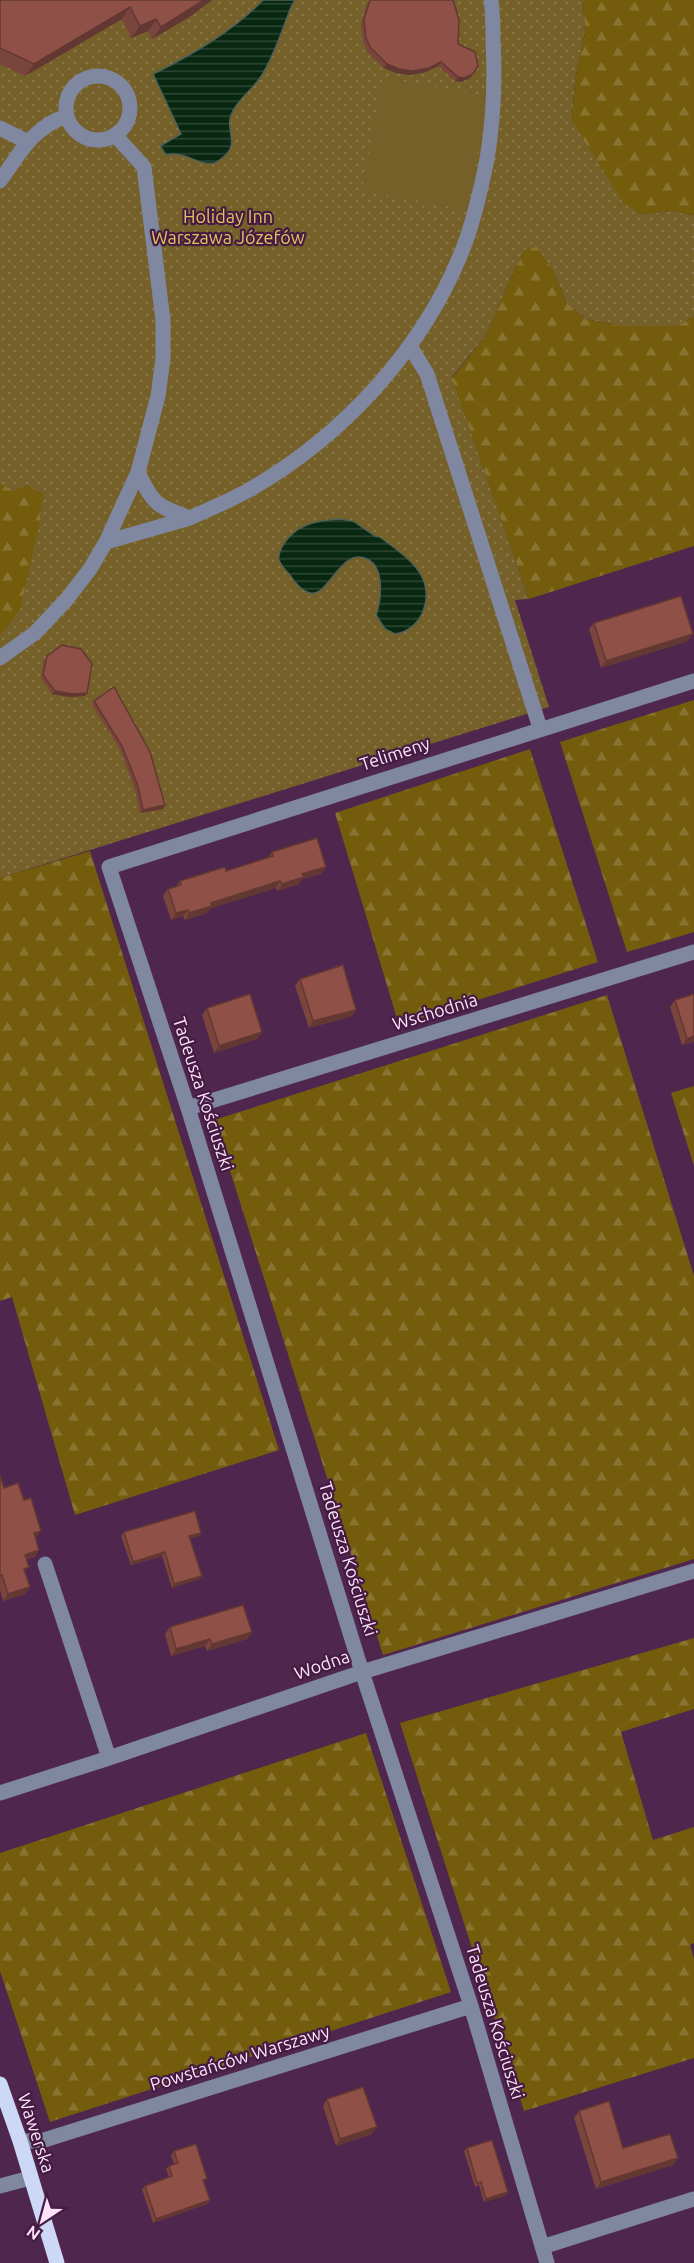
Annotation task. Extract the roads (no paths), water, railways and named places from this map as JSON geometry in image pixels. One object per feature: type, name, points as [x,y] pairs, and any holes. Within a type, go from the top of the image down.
[{"type":"main road","name":"Wawerska","points":[[0,2085],[21,2141],[30,2178],[57,2263]]},
{"type":"street","points":[[106,542],[190,518],[248,491],[318,443],[380,384],[410,346],[435,305],[462,251],[481,187],[493,125],[495,68],[491,0]]},
{"type":"street","points":[[103,76],[117,82],[127,94],[130,110],[126,125],[115,135],[100,140],[86,137],[74,129],[67,116],[67,100],[74,86],[87,78],[103,76]]},
{"type":"street","points":[[0,181],[36,131],[53,120],[67,116]]},
{"type":"street","points":[[0,128],[28,142]]},
{"type":"street","points":[[0,658],[35,633],[90,569],[106,542],[138,472],[158,396],[163,359],[163,320],[144,167],[115,135]]},
{"type":"street","points":[[410,346],[427,374],[540,728]]},
{"type":"street","points":[[138,472],[150,497],[162,508],[190,518]]},
{"type":"street","name":"Telimeny","points":[[109,867],[540,728],[694,681]]},
{"type":"street","name":"Tadeusza Kościuszki","points":[[109,867],[188,1108],[362,1672],[471,2006],[547,2263]]},
{"type":"street","name":"Wschodnia","points":[[188,1108],[694,952]]},
{"type":"street","points":[[45,1564],[109,1758]]},
{"type":"street","name":"Wodna","points":[[0,1793],[362,1672],[694,1571]]},
{"type":"street","name":"Powstańców Warszawy","points":[[21,2141],[41,2141],[471,2006]]},
{"type":"street","points":[[0,2186],[30,2178]]},
{"type":"street","points":[[542,2247],[694,2199]]},
{"type":"park label","name":"Holiday Inn Warszawa Józefów","points":[[228,227]]}]
